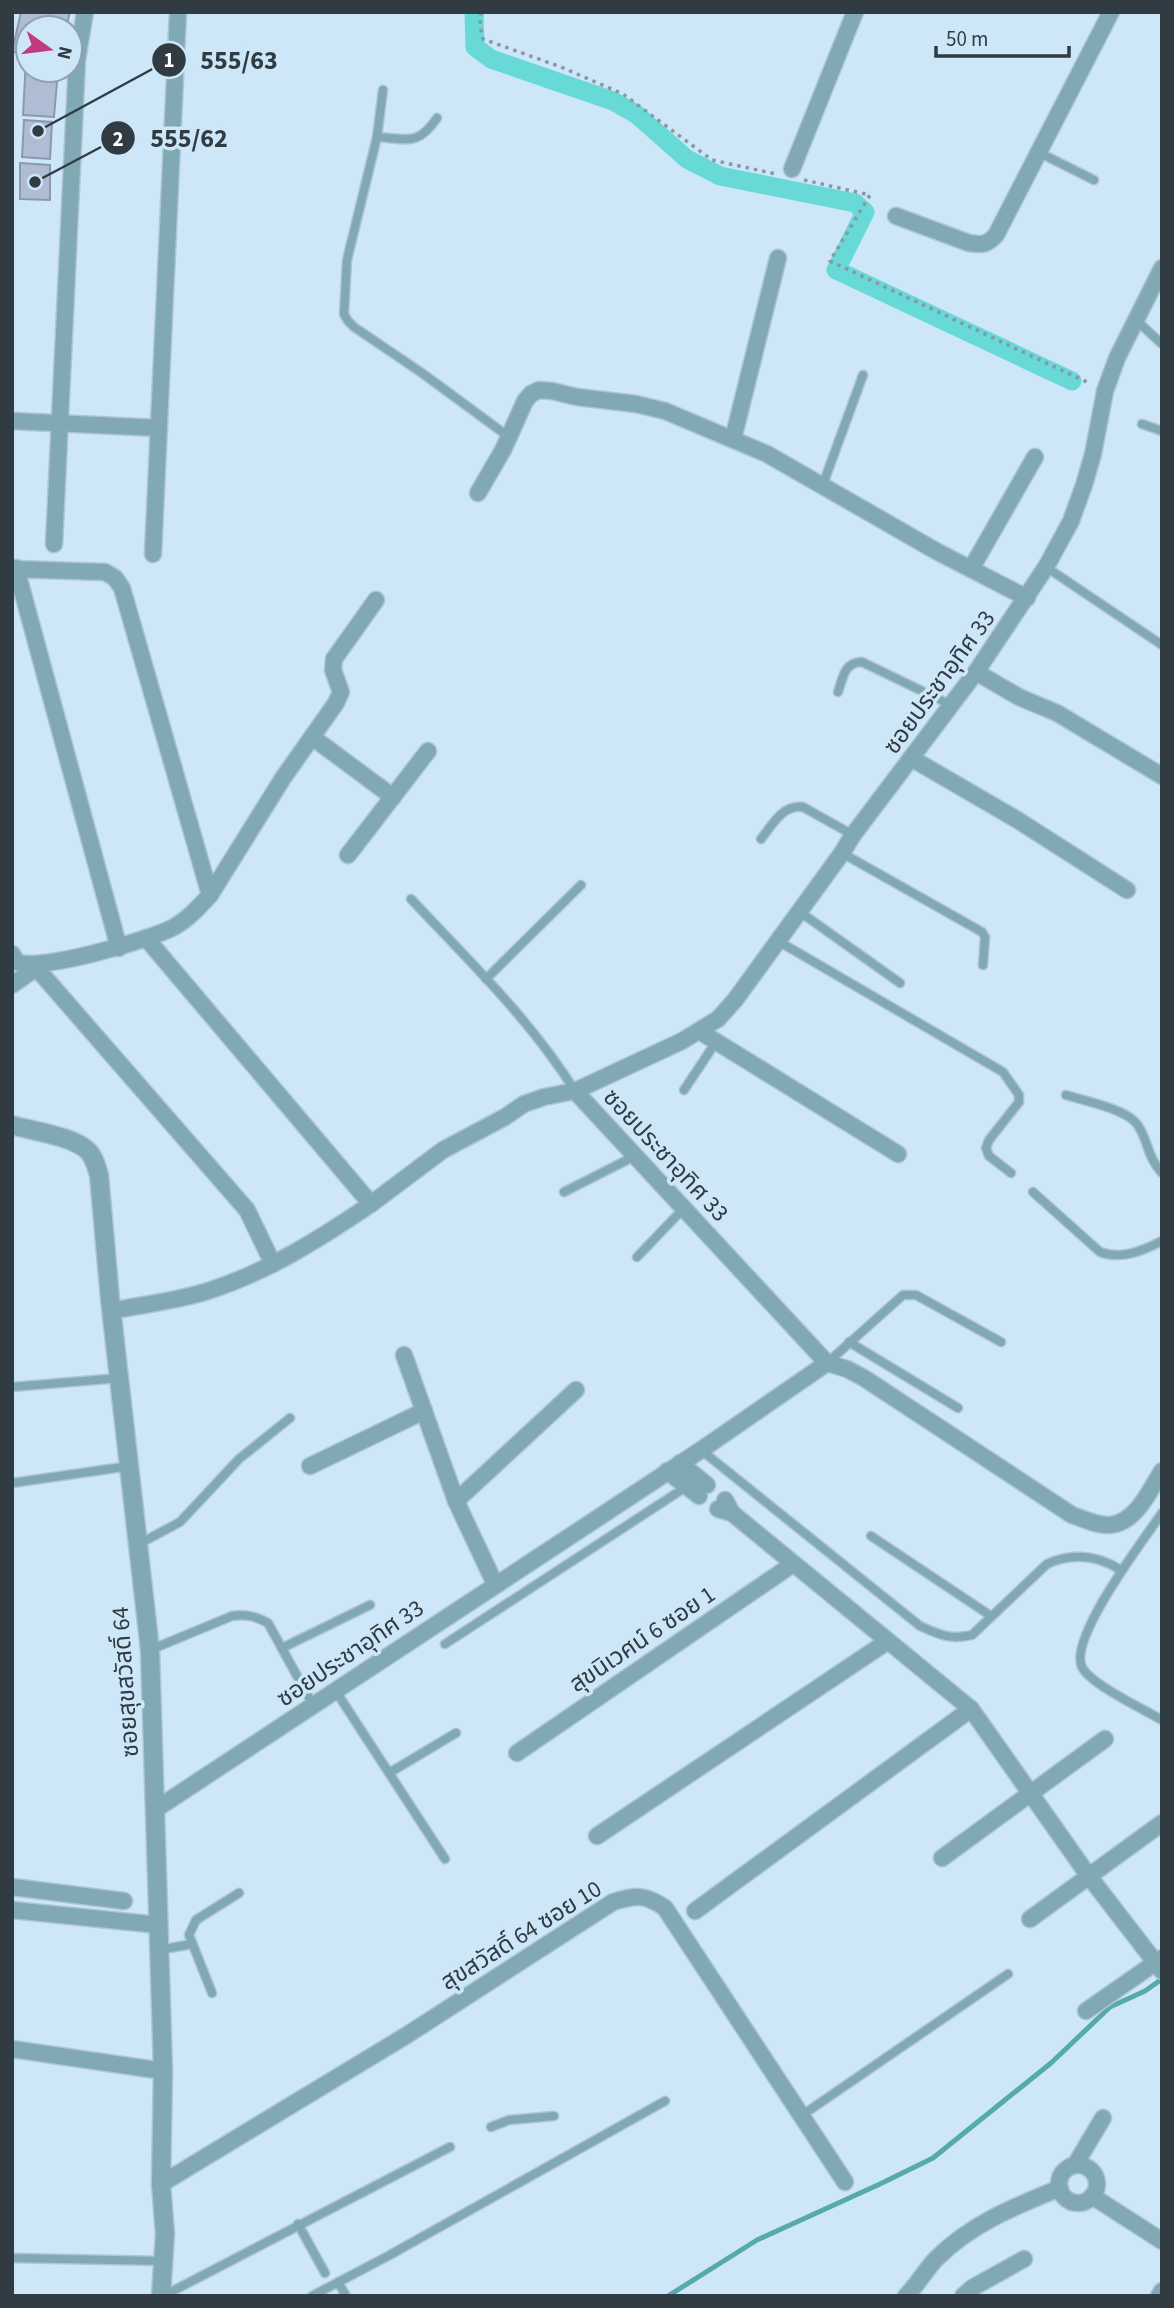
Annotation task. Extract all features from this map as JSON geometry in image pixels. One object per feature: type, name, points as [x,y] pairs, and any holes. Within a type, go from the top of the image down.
[{"type":"street","points":[[54,544],[77,60],[85,12]]},
{"type":"street","points":[[153,554],[178,12]]},
{"type":"street","points":[[785,172],[855,12]]},
{"type":"street","points":[[896,216],[969,243],[989,243],[996,235],[1040,153],[1111,12]]},
{"type":"street","points":[[733,439],[778,258]]},
{"type":"street","name":"ซอยประชาอุทิศ 33","points":[[156,1809],[701,1450],[827,1363],[575,1091],[699,1031],[718,1019],[976,672],[1027,598],[1071,521],[1105,415],[1105,391],[1117,358],[1162,268]]},
{"type":"street","points":[[478,493],[509,438],[525,401],[539,390],[636,404],[665,411],[767,454],[822,487],[1027,598]]},
{"type":"street","points":[[12,421],[159,428]]},
{"type":"street","points":[[971,569],[1035,457]]},
{"type":"street","points":[[118,948],[14,568],[104,572],[114,578],[122,588],[210,895]]},
{"type":"street","points":[[12,954],[17,962],[34,966],[118,948],[172,929],[186,920],[210,895],[283,778],[336,703],[341,692],[333,670],[334,659],[376,600]]},
{"type":"street","points":[[976,672],[1020,697],[1057,713],[1162,776]]},
{"type":"street","points":[[312,737],[393,797]]},
{"type":"street","points":[[348,855],[428,751]]},
{"type":"street","points":[[911,758],[1016,819],[1127,890]]},
{"type":"street","points":[[146,938],[371,1204]]},
{"type":"street","points":[[12,985],[34,966]]},
{"type":"street","points":[[34,966],[247,1210],[273,1264]]},
{"type":"street","points":[[699,1031],[898,1154]]},
{"type":"street","points":[[111,1311],[194,1295],[230,1284],[273,1264],[330,1232],[443,1150],[524,1104],[575,1091]]},
{"type":"street","name":"ซอยสุขสวัสดิ์ 64","points":[[12,1125],[68,1140],[86,1149],[93,1158],[99,1175],[111,1311],[150,1650],[163,2071],[162,2296]]},
{"type":"street","points":[[404,1355],[456,1501],[495,1584]]},
{"type":"street","points":[[827,1363],[864,1378],[1072,1515],[1093,1522],[1110,1525],[1127,1520],[1142,1504],[1162,1471]]},
{"type":"street","points":[[456,1501],[576,1390]]},
{"type":"street","points":[[310,1466],[424,1411]]},
{"type":"street","points":[[674,1467],[698,1486]]},
{"type":"street","points":[[725,1507],[971,1709],[1088,1875],[1159,1964],[1086,2011]]},
{"type":"street","name":"สุขนิเวศน์ 6 ซอย 1","points":[[517,1753],[793,1563]]},
{"type":"street","points":[[597,1836],[888,1641]]},
{"type":"street","points":[[695,1911],[971,1709]]},
{"type":"street","points":[[942,1858],[1105,1739]]},
{"type":"street","points":[[1030,1919],[1162,1822]]},
{"type":"street","points":[[12,1887],[124,1901]]},
{"type":"street","name":"สุขสวัสดิ์ 64 ซอย 10","points":[[161,2184],[407,2035],[613,1902],[632,1896],[651,1898],[665,1908],[845,2182]]},
{"type":"street","points":[[12,1910],[159,1925]]},
{"type":"street","points":[[12,2049],[163,2071]]},
{"type":"street","points":[[1075,2165],[1082,2165],[1093,2172],[1097,2184],[1092,2196],[1080,2202],[1073,2202],[1063,2194],[1060,2188],[1061,2176],[1075,2165],[1103,2118]]},
{"type":"street","points":[[913,2293],[936,2259],[961,2237],[997,2214],[1060,2188]]},
{"type":"street","points":[[1092,2196],[1162,2241]]},
{"type":"street","points":[[963,2296],[972,2288],[1024,2259]]},
{"type":"street","points":[[1159,2296],[1162,2291]]},
{"type":"lane","points":[[383,90],[377,137],[347,260],[344,314],[354,327],[422,373],[509,438]]},
{"type":"lane","points":[[377,137],[420,138],[428,132],[437,118]]},
{"type":"lane","points":[[1040,153],[1094,180]]},
{"type":"lane","points":[[1136,320],[1162,344]]},
{"type":"lane","points":[[822,487],[863,375]]},
{"type":"lane","points":[[1142,424],[1162,431]]},
{"type":"lane","points":[[1045,567],[1162,645]]},
{"type":"lane","points":[[838,692],[846,668],[854,662],[862,662],[951,705]]},
{"type":"lane","points":[[761,839],[784,810],[794,806],[803,807],[853,835]]},
{"type":"lane","points":[[842,853],[982,932],[985,937],[983,965]]},
{"type":"lane","points":[[486,979],[581,885]]},
{"type":"lane","points":[[411,899],[533,1030],[575,1091]]},
{"type":"lane","points":[[800,912],[900,983]]},
{"type":"lane","points":[[778,941],[1003,1072],[1019,1095],[1019,1101],[989,1140],[986,1148],[989,1156],[1011,1173]]},
{"type":"lane","points":[[684,1090],[716,1042]]},
{"type":"lane","points":[[1066,1095],[1126,1115],[1138,1125],[1154,1165],[1162,1173]]},
{"type":"lane","points":[[564,1192],[635,1156]]},
{"type":"lane","points":[[1033,1192],[1100,1252],[1113,1257],[1162,1241]]},
{"type":"lane","points":[[637,1257],[684,1208]]},
{"type":"lane","points":[[827,1363],[903,1295],[916,1296],[1001,1342]]},
{"type":"lane","points":[[849,1342],[958,1408]]},
{"type":"lane","points":[[12,1387],[119,1378]]},
{"type":"lane","points":[[139,1544],[180,1522],[239,1459],[290,1418]]},
{"type":"lane","points":[[701,1450],[920,1626],[956,1639],[972,1635],[1047,1564],[1061,1557],[1099,1558],[1121,1570]]},
{"type":"lane","points":[[12,1483],[130,1466]]},
{"type":"lane","points":[[445,1644],[698,1486]]},
{"type":"lane","points":[[1162,1513],[1121,1570],[1083,1638],[1079,1656],[1081,1667],[1090,1679],[1162,1720]]},
{"type":"lane","points":[[872,1536],[991,1616]]},
{"type":"lane","points":[[282,1648],[370,1605]]},
{"type":"lane","points":[[150,1650],[232,1616],[245,1614],[258,1617],[268,1623],[313,1705]]},
{"type":"lane","points":[[335,1690],[445,1859]]},
{"type":"lane","points":[[389,1773],[456,1733]]},
{"type":"lane","points":[[212,1993],[189,1935],[196,1920],[239,1893]]},
{"type":"lane","points":[[159,1950],[192,1944]]},
{"type":"lane","points":[[801,2116],[1008,1974]]},
{"type":"lane","points":[[312,2296],[665,2101]]},
{"type":"lane","points":[[491,2127],[509,2120],[554,2116]]},
{"type":"lane","points":[[162,2296],[450,2147]]},
{"type":"lane","points":[[298,2224],[325,2273]]},
{"type":"lane","points":[[12,2258],[163,2261]]},
{"type":"lane","points":[[338,2282],[346,2296]]},
{"type":"path","points":[[481,12],[483,39],[562,67],[623,94],[712,160],[785,172]]},
{"type":"path","points":[[804,180],[870,195],[830,261],[1105,391]]},
{"type":"building","points":[[21,12],[70,12],[70,14]]},
{"type":"building","points":[[25,84],[57,84],[54,117],[23,115]]},
{"type":"building","points":[[24,120],[52,122],[50,159],[22,157]]},
{"type":"building","points":[[20,163],[50,165],[50,200],[20,199]]},
{"type":"waterway","points":[[474,12],[475,47],[491,59],[613,101],[636,114],[687,159],[720,176],[855,203],[865,212],[836,270],[1072,381]]},
{"type":"waterway","points":[[668,2296],[757,2240],[933,2158],[1051,2063],[1110,2007],[1145,1991],[1162,1979]]},
{"type":"place","name":"555/63","points":[[38,131]]},
{"type":"place","name":"555/62","points":[[35,182]]}]
